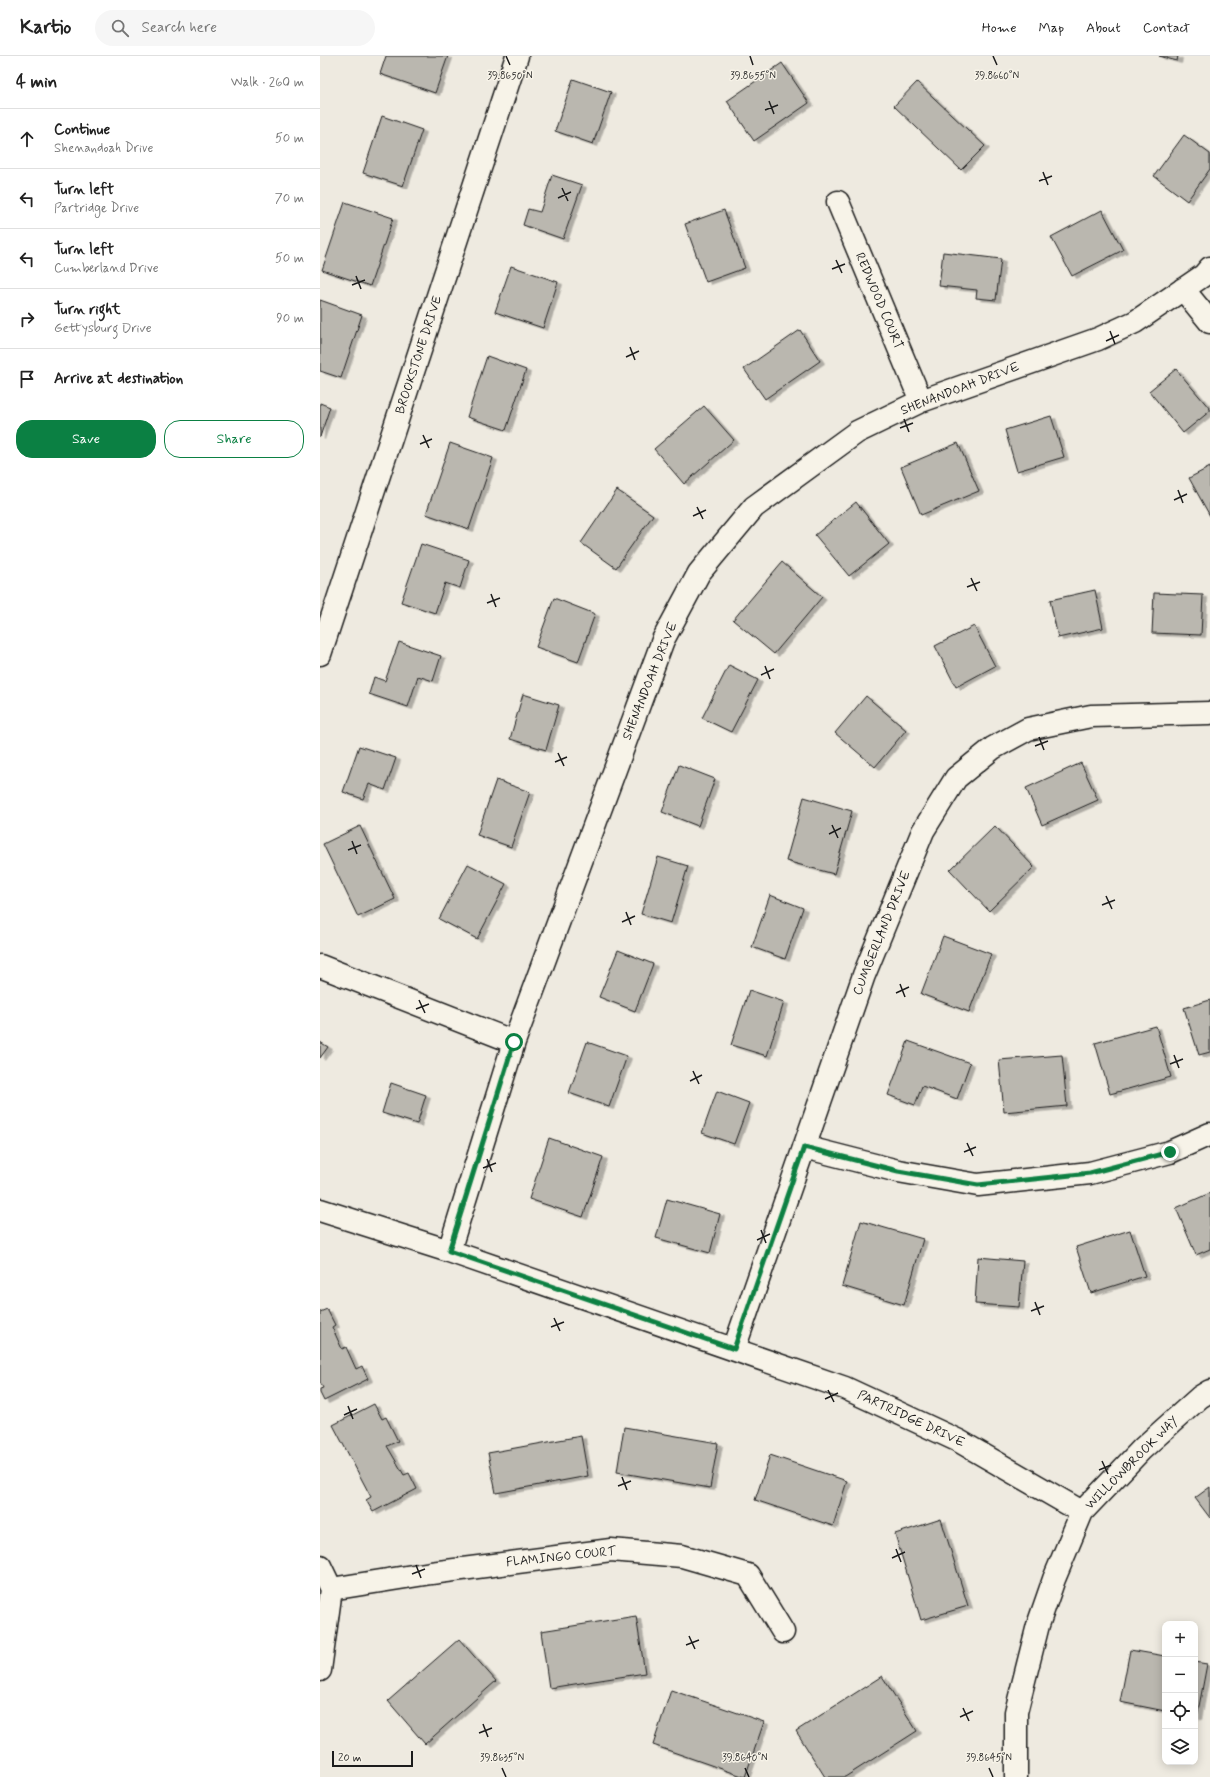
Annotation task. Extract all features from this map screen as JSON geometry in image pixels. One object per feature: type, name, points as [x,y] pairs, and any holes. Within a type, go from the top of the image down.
[{"type":"street","name":"BROOKSTONE DRIVE","points":[[320,654],[517,56]]},
{"type":"street","name":"REDWOOD COURT","points":[[838,202],[921,401]]},
{"type":"street","name":"SHENANDOAH DRIVE","points":[[449,1251],[514,1042],[663,640],[698,573],[754,507],[857,432],[921,401],[1098,339],[1135,322],[1204,275],[1210,268]]},
{"type":"street","points":[[1183,289],[1210,322]]},
{"type":"street","name":"CUMBERLAND DRIVE","points":[[734,1349],[870,961],[924,831],[956,778],[993,748],[1028,729],[1091,716],[1210,713]]},
{"type":"street","points":[[320,966],[514,1042]]},
{"type":"street","points":[[804,1147],[898,1171],[978,1185],[1090,1173],[1170,1152],[1210,1134]]},
{"type":"street","name":"PARTRIDGE DRIVE","points":[[320,1210],[449,1251],[845,1388],[959,1441],[1082,1512]]},
{"type":"street","name":"WILLOWBROOK WAY","points":[[1016,1777],[1016,1712],[1036,1633],[1054,1579],[1082,1512],[1142,1449],[1200,1397],[1210,1391]]},
{"type":"street","name":"FLAMINGO COURT","points":[[331,1589],[431,1573],[611,1550],[682,1556],[748,1576],[783,1632]]},
{"type":"street","points":[[320,1566],[331,1589],[320,1670]]},
{"type":"building","points":[[386,56],[448,56],[435,93],[380,74]]},
{"type":"building","points":[[1159,56],[1178,56],[1177,61]]},
{"type":"building","points":[[782,63],[809,103],[754,141],[727,101]]},
{"type":"building","points":[[573,79],[611,92],[593,144],[555,131]]},
{"type":"building","points":[[917,82],[985,146],[961,170],[894,106]]},
{"type":"building","points":[[382,116],[422,130],[403,186],[363,173]]},
{"type":"building","points":[[1184,135],[1210,154],[1210,169],[1187,201],[1154,176]]},
{"type":"building","points":[[552,175],[582,185],[563,239],[523,225],[528,209],[540,212]]},
{"type":"building","points":[[345,202],[393,218],[370,286],[322,270]]},
{"type":"building","points":[[724,210],[745,268],[706,282],[685,224]]},
{"type":"building","points":[[1102,210],[1123,250],[1072,276],[1051,237]]},
{"type":"building","points":[[943,252],[1001,259],[996,300],[976,298],[977,290],[939,286]]},
{"type":"building","points":[[511,266],[558,282],[543,328],[495,312]]},
{"type":"building","points":[[320,300],[362,315],[341,378],[320,371]]},
{"type":"building","points":[[800,330],[820,361],[765,399],[744,369]]},
{"type":"building","points":[[487,356],[526,370],[506,430],[467,417]]},
{"type":"building","points":[[1176,369],[1210,409],[1210,411],[1183,433],[1149,391]]},
{"type":"building","points":[[320,403],[330,407],[320,437]]},
{"type":"building","points":[[704,406],[734,440],[684,484],[654,449]]},
{"type":"building","points":[[1051,416],[1064,457],[1017,471],[1005,430]]},
{"type":"building","points":[[450,443],[493,458],[469,529],[426,514]]},
{"type":"building","points":[[958,443],[979,491],[921,515],[901,467]]},
{"type":"building","points":[[1210,467],[1210,516],[1189,478]]},
{"type":"building","points":[[617,490],[653,515],[616,568],[581,543]]},
{"type":"building","points":[[856,502],[889,544],[849,576],[815,535]]},
{"type":"building","points":[[421,544],[469,560],[460,588],[445,583],[435,613],[401,602]]},
{"type":"building","points":[[782,562],[822,597],[774,654],[733,620]]},
{"type":"building","points":[[1095,590],[1103,628],[1058,638],[1050,600]]},
{"type":"building","points":[[1154,593],[1203,595],[1201,635],[1152,633]]},
{"type":"building","points":[[554,598],[595,614],[578,662],[536,647]]},
{"type":"building","points":[[974,626],[995,666],[956,687],[935,646]]},
{"type":"building","points":[[399,642],[441,656],[433,681],[418,676],[408,707],[369,694],[374,677],[385,681]]},
{"type":"building","points":[[729,665],[758,680],[731,732],[702,718]]},
{"type":"building","points":[[523,694],[559,705],[546,750],[510,739]]},
{"type":"building","points":[[866,696],[906,730],[875,767],[835,733]]},
{"type":"building","points":[[359,746],[396,758],[385,790],[369,784],[363,799],[343,792]]},
{"type":"building","points":[[1081,763],[1098,800],[1042,825],[1026,788]]},
{"type":"building","points":[[679,765],[715,779],[698,826],[662,812]]},
{"type":"building","points":[[496,780],[530,792],[511,847],[477,835]]},
{"type":"building","points":[[804,797],[852,811],[834,874],[786,861]]},
{"type":"building","points":[[360,826],[395,899],[358,917],[323,844]]},
{"type":"building","points":[[995,826],[1034,867],[989,911],[950,870]]},
{"type":"building","points":[[658,857],[688,866],[671,923],[641,914]]},
{"type":"building","points":[[468,864],[506,884],[477,939],[439,919]]},
{"type":"building","points":[[770,895],[803,908],[785,959],[752,947]]},
{"type":"building","points":[[943,936],[991,954],[969,1012],[921,994]]},
{"type":"building","points":[[618,950],[653,964],[635,1011],[599,997]]},
{"type":"building","points":[[749,990],[784,1002],[767,1056],[731,1045]]},
{"type":"building","points":[[1210,1000],[1210,1052],[1199,1055],[1184,1008]]},
{"type":"building","points":[[1156,1026],[1171,1077],[1110,1094],[1095,1043]]},
{"type":"building","points":[[908,1041],[970,1063],[957,1099],[922,1086],[915,1105],[888,1095]]},
{"type":"building","points":[[320,1042],[328,1047],[320,1058]]},
{"type":"building","points":[[587,1042],[627,1056],[609,1107],[569,1093]]},
{"type":"building","points":[[1062,1055],[1067,1106],[1004,1112],[999,1060]]},
{"type":"building","points":[[391,1083],[426,1095],[417,1124],[382,1113]]},
{"type":"building","points":[[717,1091],[749,1103],[734,1144],[702,1133]]},
{"type":"building","points":[[549,1138],[603,1157],[583,1217],[529,1199]]},
{"type":"building","points":[[1210,1193],[1210,1249],[1196,1255],[1176,1208]]},
{"type":"building","points":[[667,1199],[720,1214],[710,1253],[656,1238]]},
{"type":"building","points":[[861,1221],[923,1239],[904,1305],[842,1286]]},
{"type":"building","points":[[1130,1230],[1145,1276],[1091,1293],[1076,1247]]},
{"type":"building","points":[[978,1257],[1023,1261],[1019,1307],[975,1304]]},
{"type":"building","points":[[327,1309],[335,1325],[332,1327],[342,1349],[346,1347],[356,1369],[362,1366],[368,1379],[324,1401],[320,1393],[320,1389],[323,1388],[320,1382],[320,1312]]},
{"type":"building","points":[[374,1404],[382,1419],[386,1417],[398,1441],[387,1446],[404,1475],[409,1473],[417,1489],[373,1512],[366,1500],[371,1497],[333,1425]]},
{"type":"building","points":[[624,1427],[718,1443],[710,1488],[617,1472]]},
{"type":"building","points":[[581,1436],[588,1476],[496,1493],[488,1453]]},
{"type":"building","points":[[770,1455],[847,1481],[833,1526],[755,1500]]},
{"type":"building","points":[[1210,1487],[1210,1518],[1195,1498]]},
{"type":"building","points":[[941,1519],[968,1606],[921,1620],[895,1534]]},
{"type":"building","points":[[636,1616],[645,1673],[549,1688],[541,1631]]},
{"type":"building","points":[[459,1639],[496,1681],[425,1744],[388,1701]]},
{"type":"building","points":[[1130,1650],[1162,1655],[1162,1710],[1120,1702]]},
{"type":"building","points":[[1198,1662],[1207,1664],[1198,1712]]},
{"type":"building","points":[[882,1676],[917,1731],[845,1777],[825,1777],[796,1731]]},
{"type":"building","points":[[671,1690],[764,1722],[745,1777],[653,1745]]},
{"type":"route","points":[[514,1042],[449,1251],[734,1349],[804,1147],[898,1171],[978,1185],[1090,1173],[1170,1152]]}]
